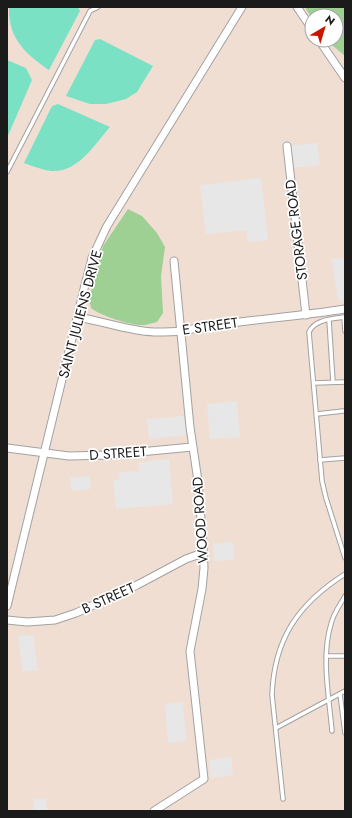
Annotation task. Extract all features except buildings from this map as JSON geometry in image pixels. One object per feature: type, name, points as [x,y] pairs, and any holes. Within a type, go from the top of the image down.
[{"type":"street","name":"SAINT JULIENS DRIVE","points":[[7,606],[92,258],[106,226],[242,7]]},
{"type":"street","points":[[297,7],[304,17]]},
{"type":"street","points":[[324,48],[345,78]]},
{"type":"street","name":"STORAGE ROAD","points":[[287,146],[306,315]]},
{"type":"street","name":"WOOD ROAD","points":[[154,811],[204,779],[190,651],[202,589],[203,555],[198,481],[192,447],[174,261]]},
{"type":"street","name":"E STREET","points":[[77,317],[132,330],[154,332],[181,331],[213,325],[306,315],[345,309]]},
{"type":"street","name":"D STREET","points":[[7,448],[70,456],[108,455],[192,447]]},
{"type":"street","name":"B STREET","points":[[7,620],[27,622],[55,620],[76,613],[137,585],[186,559],[197,555],[203,555]]},
{"type":"lane","points":[[7,172],[91,9],[98,7]]},
{"type":"lane","points":[[345,331],[344,317],[321,321],[311,328],[310,332],[320,460],[326,498],[345,558]]},
{"type":"lane","points":[[329,320],[333,382]]},
{"type":"lane","points":[[314,383],[345,382]]},
{"type":"lane","points":[[317,414],[343,411]]},
{"type":"lane","points":[[320,460],[345,458]]},
{"type":"lane","points":[[283,799],[272,695],[272,678],[277,655],[284,637],[292,623],[314,597],[345,574]]},
{"type":"lane","points":[[332,731],[326,656],[331,622],[345,596]]},
{"type":"lane","points":[[326,656],[345,656]]},
{"type":"lane","points":[[276,728],[345,691]]},
{"type":"lane","points":[[340,694],[345,733]]},
{"type":"shaded area","points":[[7,7],[345,7],[345,811],[7,811]]},
{"type":"shaded area","points":[[317,143],[320,165],[289,168],[287,146]]},
{"type":"shaded area","points":[[261,178],[268,240],[248,242],[246,230],[206,234],[200,185]]},
{"type":"shaded area","points":[[345,258],[345,300],[338,301],[332,259]]},
{"type":"shaded area","points":[[237,401],[240,437],[210,439],[207,404]]},
{"type":"shaded area","points":[[184,416],[186,435],[149,439],[147,419]]},
{"type":"shaded area","points":[[169,459],[173,504],[116,509],[113,480],[120,479],[119,472],[139,471],[139,462]]},
{"type":"shaded area","points":[[89,476],[91,489],[72,491],[70,478]]},
{"type":"shaded area","points":[[233,542],[234,560],[214,561],[213,544]]},
{"type":"shaded area","points":[[33,635],[38,670],[23,672],[18,636]]},
{"type":"shaded area","points":[[183,702],[186,741],[168,743],[165,704]]},
{"type":"shaded area","points":[[231,757],[233,775],[211,778],[209,760]]},
{"type":"shaded area","points":[[46,798],[47,811],[34,811],[33,799]]},
{"type":"green space","points":[[9,7],[78,7],[80,11],[49,70],[31,57],[17,40],[10,24]]},
{"type":"green space","points":[[345,7],[345,56],[336,48],[344,48],[344,8],[306,8]]},
{"type":"green space","points":[[100,39],[153,66],[137,92],[126,99],[106,104],[90,104],[66,96],[95,40]]},
{"type":"green space","points":[[7,60],[26,68],[32,80],[7,138]]},
{"type":"green space","points":[[58,104],[110,127],[85,156],[69,168],[51,171],[24,163],[52,106]]},
{"type":"green space","points":[[128,209],[142,216],[157,233],[165,247],[161,276],[163,313],[157,322],[145,325],[125,322],[102,314],[91,308],[89,299],[103,246]]}]
